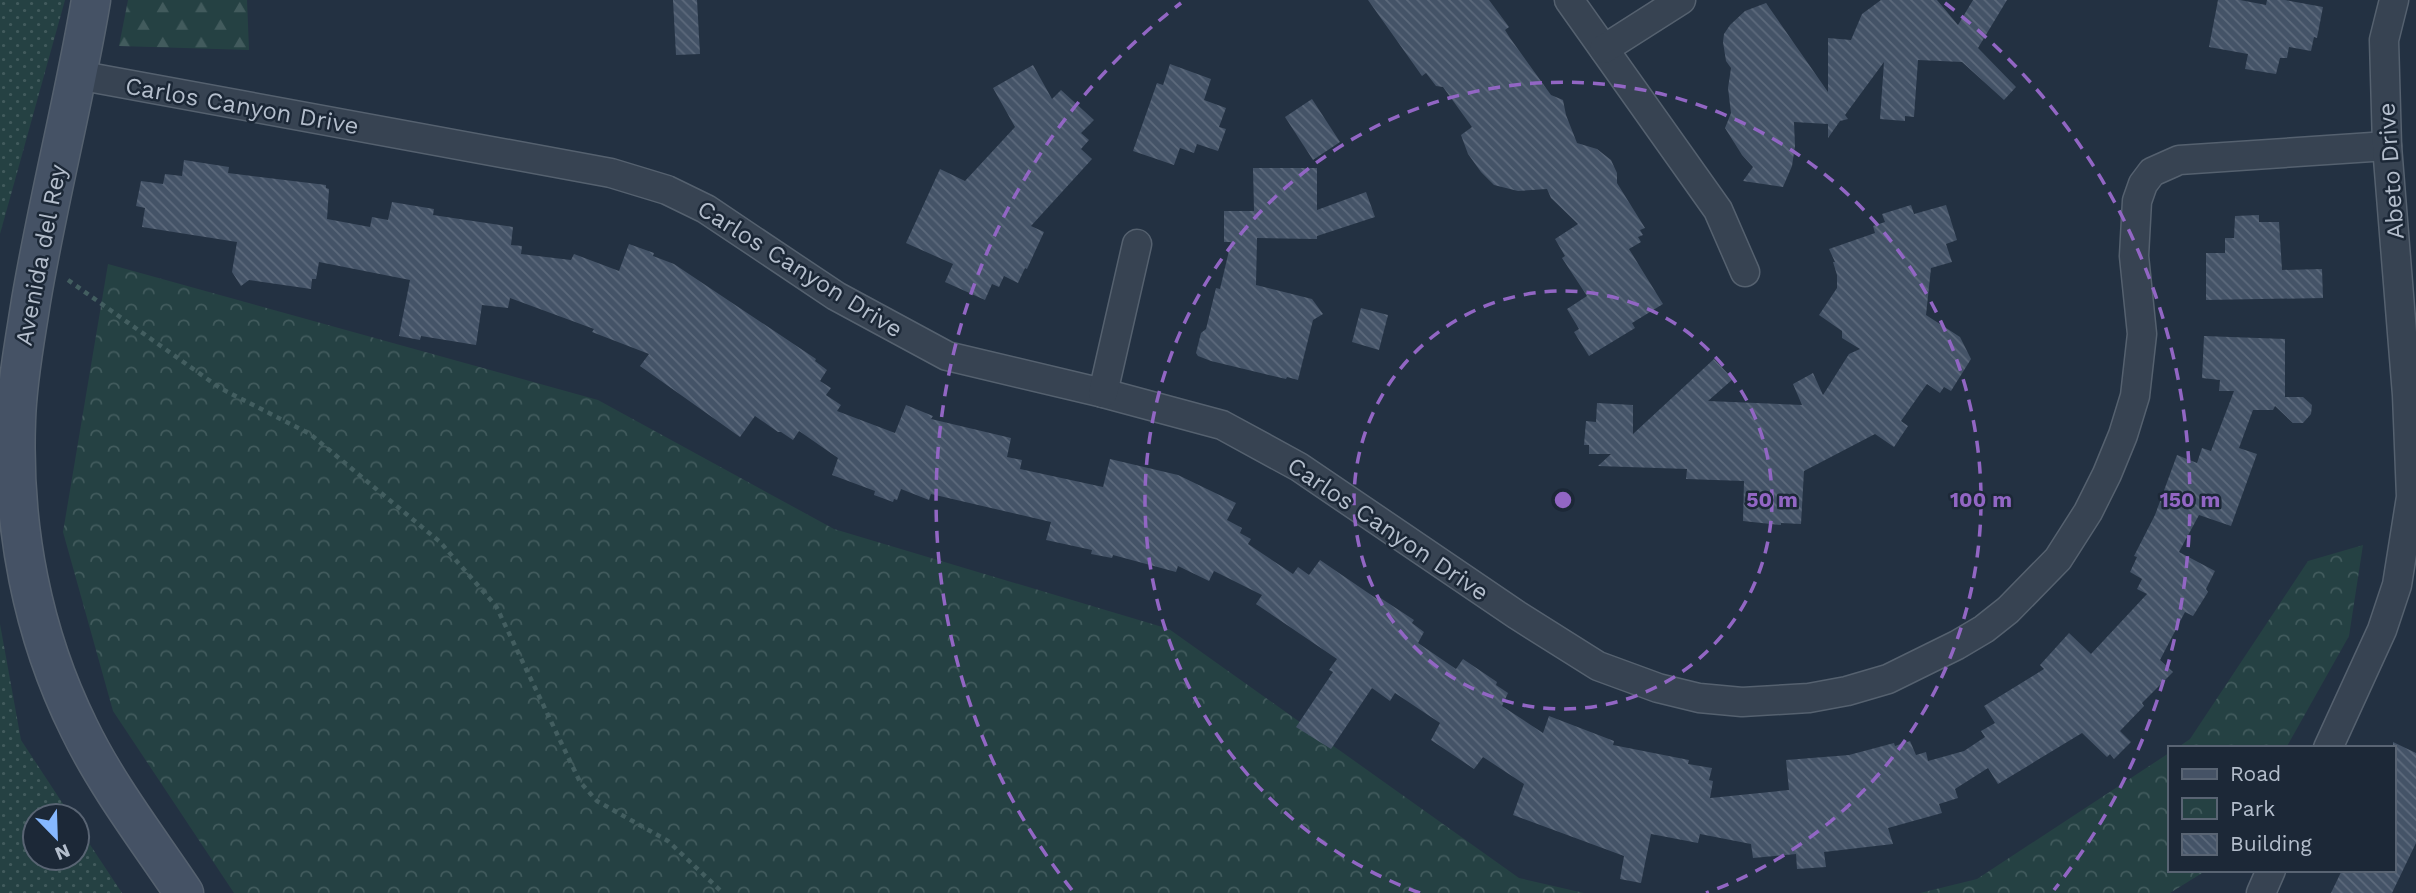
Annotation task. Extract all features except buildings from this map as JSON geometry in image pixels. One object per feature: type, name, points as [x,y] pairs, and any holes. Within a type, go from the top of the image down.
[{"type":"street","name":"Avenida del Rey","points":[[91,0],[38,259],[22,357],[16,418],[18,513],[28,579],[41,633],[62,691],[98,765],[184,893]]},
{"type":"street","points":[[1569,0],[1718,210],[1745,272]]},
{"type":"street","points":[[1604,49],[1681,0]]},
{"type":"street","name":"Abeto Drive","points":[[2329,746],[2382,630],[2397,585],[2411,497],[2413,469],[2387,146],[2384,40],[2394,0]]},
{"type":"street","name":"Carlos Canyon Drive","points":[[77,75],[598,171],[667,190],[706,209],[836,296],[947,356],[1104,393],[1222,425],[1299,467],[1517,615],[1598,666],[1658,688],[1699,698],[1742,702],[1776,701],[1847,691],[1888,679],[1984,629],[2008,610],[2058,559],[2088,512],[2123,435],[2135,396],[2141,334],[2134,256],[2135,223],[2137,201],[2143,184],[2152,172],[2179,160],[2387,146]]},
{"type":"street","points":[[1104,393],[1137,244]]},
{"type":"street","points":[[2261,893],[2271,872]]},
{"type":"path","points":[[38,259],[219,388],[310,434],[440,542],[496,606],[580,782],[597,801],[668,841],[723,893]]},
{"type":"green space","points":[[0,0],[65,0],[0,234]]},
{"type":"green space","points":[[128,0],[247,0],[249,50],[119,46]]},
{"type":"green space","points":[[108,264],[598,400],[834,529],[1169,629],[1519,878],[1584,893],[234,893],[113,711],[63,532]]},
{"type":"green space","points":[[2363,545],[2349,636],[2287,746],[2180,746],[2190,739],[2308,561]]},
{"type":"green space","points":[[0,624],[21,740],[62,802],[21,802],[21,872],[91,872],[91,846],[122,893],[0,893]]},
{"type":"green space","points":[[2168,754],[2168,872],[2204,872],[2170,893],[1920,893],[1977,879]]}]
